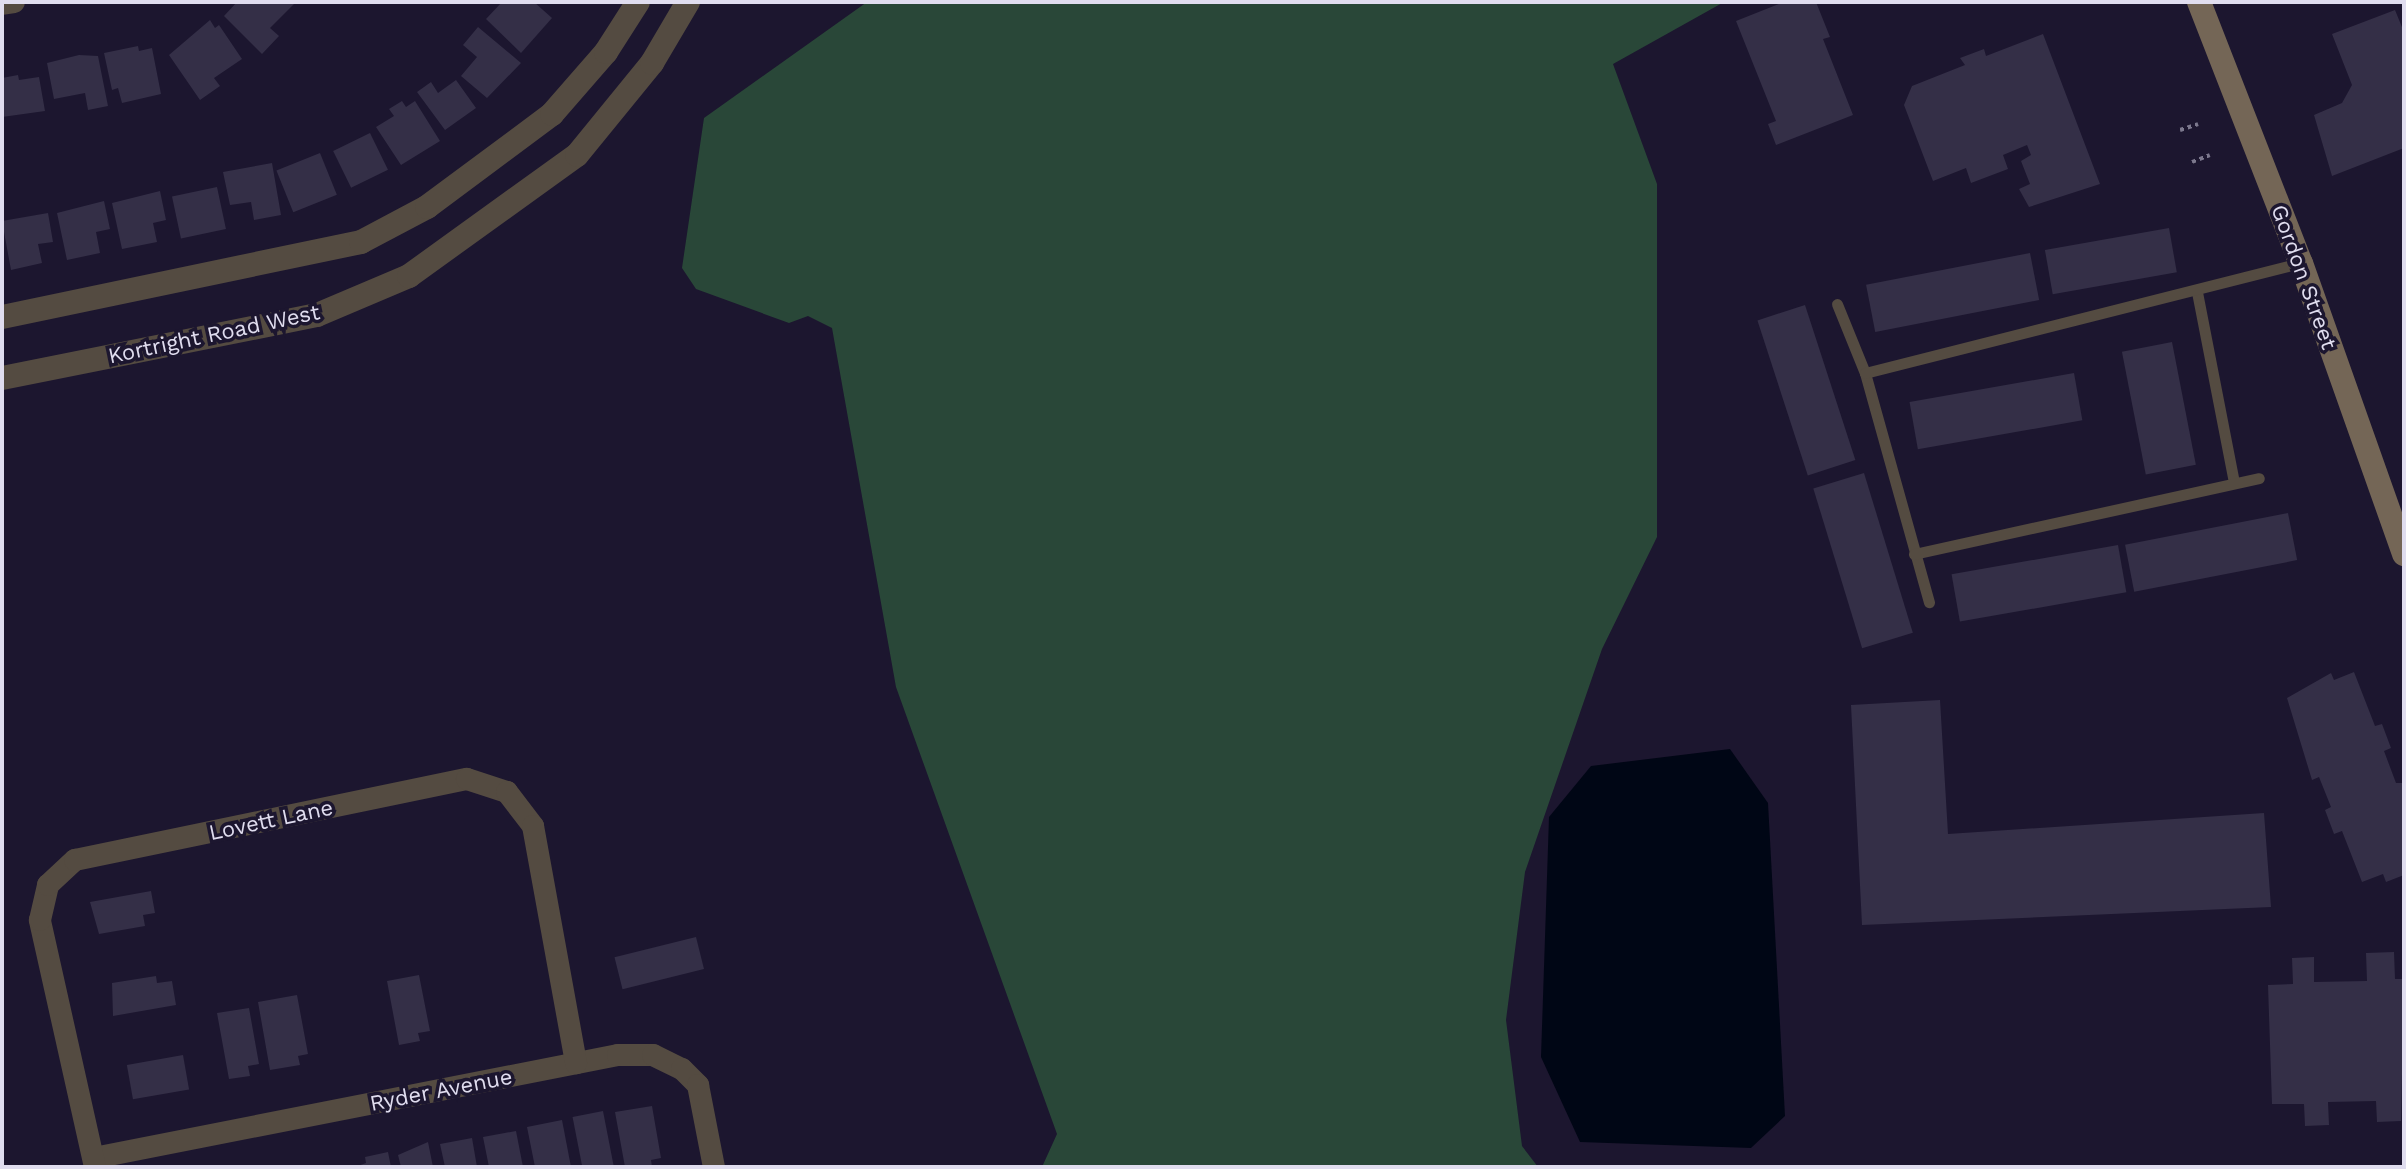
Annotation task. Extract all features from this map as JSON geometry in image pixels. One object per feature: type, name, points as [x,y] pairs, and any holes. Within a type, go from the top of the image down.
[{"type":"main road","name":"Gordon Street","points":[[2199,2],[2301,263],[2404,554]]},
{"type":"street","points":[[2,4],[14,2]]},
{"type":"street","points":[[2,317],[361,242],[427,207],[552,114],[606,52],[638,2]]},
{"type":"street","name":"Kortright Road West","points":[[2,378],[317,315],[409,276],[577,155],[652,63],[688,2]]},
{"type":"street","name":"Lovett Lane","points":[[94,1163],[40,920],[48,885],[75,860],[467,779],[507,792],[533,826],[576,1063]]},
{"type":"street","name":"Ryder Avenue","points":[[94,1163],[576,1063],[618,1055],[653,1055],[682,1069],[698,1085],[714,1167]]},
{"type":"lane","points":[[1865,373],[2197,292],[2301,263]]},
{"type":"lane","points":[[2197,292],[2234,482]]},
{"type":"lane","points":[[1837,304],[1865,373],[1929,602]]},
{"type":"lane","points":[[1914,554],[2259,478]]},
{"type":"path","points":[[2180,130],[2198,124]]},
{"type":"path","points":[[2192,162],[2210,155]]},
{"type":"green space","points":[[867,2],[1724,2],[1613,64],[1657,184],[1657,537],[1602,649],[1525,872],[1506,1020],[1522,1146],[1538,1167],[1042,1167],[1057,1134],[896,687],[832,328],[808,316],[789,323],[696,289],[682,268],[704,118]]},
{"type":"shaded area","points":[[1730,749],[1768,803],[1785,1116],[1751,1148],[1580,1142],[1541,1057],[1549,817],[1591,766]]},
{"type":"building","points":[[237,2],[296,2],[270,28],[279,36],[262,54],[224,16]]},
{"type":"building","points":[[502,2],[534,2],[552,18],[521,53],[486,19]]},
{"type":"building","points":[[1784,2],[1816,2],[1830,37],[1823,39],[1853,115],[1776,145],[1768,124],[1776,121],[1736,21]]},
{"type":"building","points":[[2395,10],[2404,32],[2404,148],[2332,176],[2314,115],[2342,103],[2352,85],[2332,34]]},
{"type":"building","points":[[210,20],[215,28],[219,25],[242,59],[214,78],[220,86],[200,100],[169,55]]},
{"type":"building","points":[[478,27],[521,63],[487,98],[461,76],[477,57],[463,45]]},
{"type":"building","points":[[2043,34],[2100,184],[2029,207],[2019,189],[2030,184],[2021,161],[2031,155],[2027,145],[2003,155],[2008,169],[1971,183],[1966,168],[1933,181],[1904,105],[1912,86],[1965,65],[1960,58],[1984,49],[1986,56]]},
{"type":"building","points":[[138,46],[139,51],[152,48],[161,94],[122,103],[118,88],[112,90],[104,53]]},
{"type":"building","points":[[79,55],[98,56],[108,106],[88,110],[85,93],[54,99],[47,63]]},
{"type":"building","points":[[18,75],[19,80],[39,77],[45,111],[2,117],[2,78]]},
{"type":"building","points":[[456,80],[476,108],[445,130],[417,92],[431,82],[438,93]]},
{"type":"building","points":[[402,101],[406,107],[415,101],[440,141],[401,165],[376,127],[394,116],[389,109]]},
{"type":"building","points":[[370,133],[388,170],[351,188],[333,151]]},
{"type":"building","points":[[320,153],[337,195],[293,212],[276,171]]},
{"type":"building","points":[[272,163],[281,215],[254,220],[251,202],[230,205],[223,172]]},
{"type":"building","points":[[217,187],[226,229],[181,239],[172,197]]},
{"type":"building","points":[[160,191],[166,220],[153,223],[157,242],[122,249],[112,203]]},
{"type":"building","points":[[104,201],[110,229],[96,232],[100,253],[67,260],[57,213]]},
{"type":"building","points":[[48,213],[53,242],[38,244],[42,263],[11,270],[2,221]]},
{"type":"building","points":[[2169,228],[2177,272],[2053,294],[2045,250]]},
{"type":"building","points":[[2030,253],[2039,300],[1875,332],[1866,285]]},
{"type":"building","points":[[1805,305],[1855,460],[1808,475],[1757,320]]},
{"type":"building","points":[[2172,342],[2196,465],[2146,474],[2122,352]]},
{"type":"building","points":[[2074,373],[2082,420],[1918,449],[1910,402]]},
{"type":"building","points":[[1864,473],[1913,633],[1862,648],[1813,488]]},
{"type":"building","points":[[2288,513],[2297,560],[2134,592],[2125,545]]},
{"type":"building","points":[[2118,545],[2126,592],[1960,622],[1952,574]]},
{"type":"building","points":[[2354,672],[2375,726],[2382,724],[2391,748],[2384,751],[2396,783],[2404,783],[2404,875],[2386,882],[2383,874],[2362,882],[2342,831],[2334,834],[2325,810],[2331,807],[2319,777],[2312,780],[2287,698],[2331,673],[2334,680]]},
{"type":"building","points":[[1940,700],[1948,834],[2264,813],[2271,907],[1862,925],[1851,705]]},
{"type":"building","points":[[151,891],[155,913],[143,915],[145,926],[99,934],[90,902]]},
{"type":"building","points":[[696,937],[704,969],[622,989],[614,957]]},
{"type":"building","points":[[2394,952],[2395,979],[2404,979],[2401,1121],[2377,1122],[2376,1101],[2328,1102],[2329,1125],[2305,1126],[2304,1104],[2272,1104],[2268,985],[2293,984],[2292,958],[2314,957],[2314,982],[2367,981],[2366,953]]},
{"type":"building","points":[[419,975],[430,1031],[418,1033],[420,1041],[399,1045],[387,981]]},
{"type":"building","points":[[156,976],[157,983],[172,981],[176,1005],[113,1016],[112,983]]},
{"type":"building","points":[[297,995],[308,1054],[298,1056],[300,1065],[270,1070],[258,1002]]},
{"type":"building","points":[[249,1008],[259,1064],[248,1066],[250,1076],[229,1079],[217,1013]]},
{"type":"building","points":[[183,1055],[189,1089],[133,1099],[127,1065]]},
{"type":"building","points":[[652,1106],[661,1158],[651,1160],[652,1167],[625,1167],[615,1112]]},
{"type":"building","points":[[603,1111],[614,1167],[582,1167],[573,1117]]},
{"type":"building","points":[[562,1120],[571,1167],[535,1167],[527,1127]]},
{"type":"building","points":[[516,1131],[523,1167],[489,1167],[483,1137]]},
{"type":"building","points":[[472,1138],[477,1167],[445,1167],[440,1144]]},
{"type":"building","points":[[428,1142],[433,1167],[401,1167],[398,1155]]},
{"type":"building","points":[[388,1152],[391,1167],[355,1167],[366,1163],[365,1157]]}]
